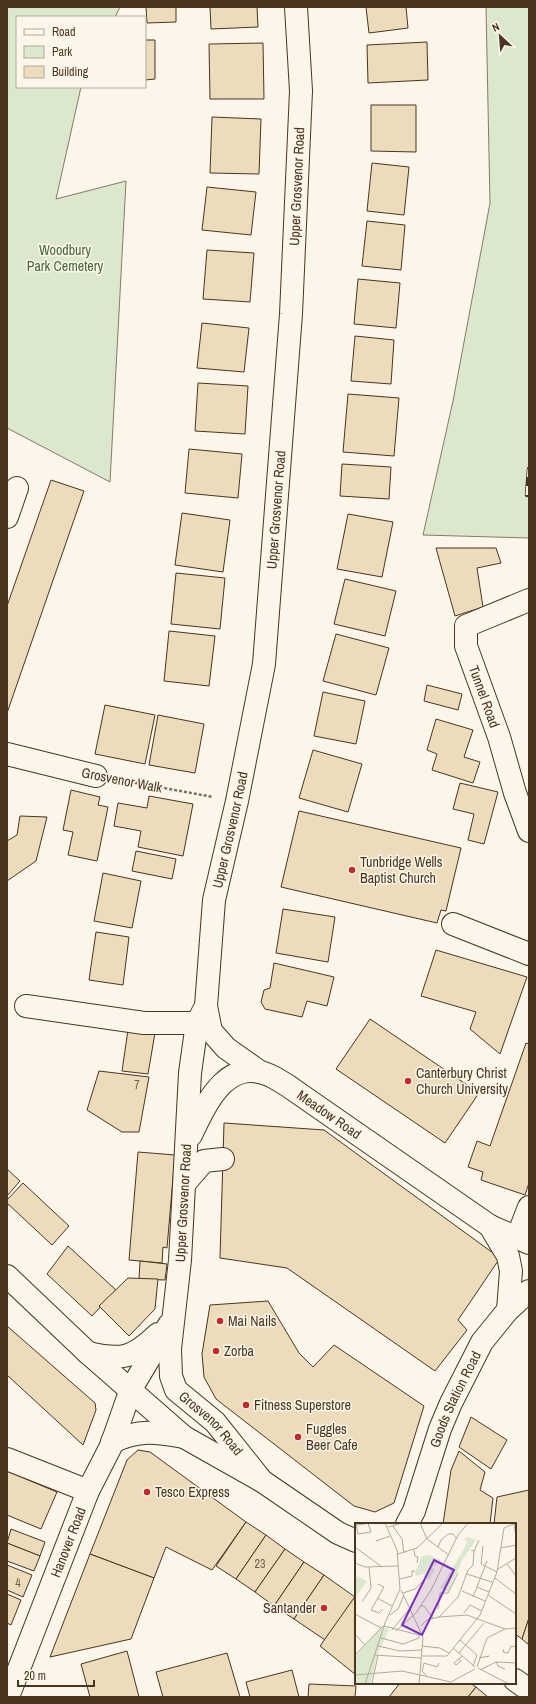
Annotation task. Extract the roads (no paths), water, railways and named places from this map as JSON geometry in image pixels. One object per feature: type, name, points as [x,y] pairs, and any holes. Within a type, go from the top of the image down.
[{"type":"street","name":"Upper Grosvenor Road","points":[[131,1389],[173,1319],[180,1260],[190,1073],[202,1015],[214,900],[237,801],[264,664],[291,314],[300,92],[296,7]]},
{"type":"street","points":[[7,516],[17,488]]},
{"type":"street","name":"Tunnel Road","points":[[529,600],[466,626],[466,646],[499,737],[515,793],[529,831]]},
{"type":"street","name":"Grosvenor Walk","points":[[7,754],[96,776]]},
{"type":"street","points":[[453,924],[529,954]]},
{"type":"street","points":[[26,1006],[144,1023],[202,1015]]},
{"type":"street","name":"Upper Grosvenor Road","points":[[202,1015],[211,1031],[226,1048],[260,1072]]},
{"type":"street","name":"Meadow Road","points":[[186,1145],[205,1106],[217,1088],[236,1074],[247,1071],[260,1072],[275,1077],[302,1095],[436,1200],[523,1240]]},
{"type":"street","points":[[185,1183],[204,1161],[223,1159]]},
{"type":"street","points":[[523,1240],[529,1207]]},
{"type":"street","name":"Meadow Road","points":[[490,1226],[508,1256],[511,1271],[508,1310]]},
{"type":"street","name":"Grosvenor Road","points":[[7,1276],[88,1353],[131,1389],[184,1437],[262,1481],[347,1537],[355,1555]]},
{"type":"street","name":"Goods Station Road","points":[[408,1523],[414,1511],[440,1429],[451,1403],[482,1342],[508,1310],[529,1291]]},
{"type":"street","points":[[88,1353],[105,1357],[124,1356],[142,1350],[173,1319]]},
{"type":"street","name":"Grosvenor Road","points":[[173,1319],[170,1349],[171,1376],[176,1390],[215,1422],[262,1481]]},
{"type":"street","name":"Hanover Road","points":[[8,1697],[88,1491],[112,1442],[131,1389]]},
{"type":"street","name":"Grosvenor Road","points":[[112,1442],[126,1435],[138,1432],[151,1432],[184,1437]]},
{"type":"street","points":[[7,1459],[88,1491]]},
{"type":"street","points":[[516,1681],[529,1690]]},
{"type":"railway","points":[[527,495],[529,469]]},
{"type":"place","name":"Tunbridge Wells Baptist Church","points":[[352,870]]},
{"type":"place","name":"Canterbury Christ Church University","points":[[408,1081]]},
{"type":"place","name":"Mai Nails","points":[[220,1321]]},
{"type":"place","name":"Zorba","points":[[216,1351]]},
{"type":"place","name":"Fitness Superstore","points":[[246,1405]]},
{"type":"place","name":"Fuggles Beer Cafe","points":[[298,1437]]},
{"type":"place","name":"Tesco Express","points":[[147,1492]]},
{"type":"place","name":"Santander","points":[[324,1608]]},
{"type":"park label","name":"Woodbury Park Cemetery","points":[[65,258]]}]
